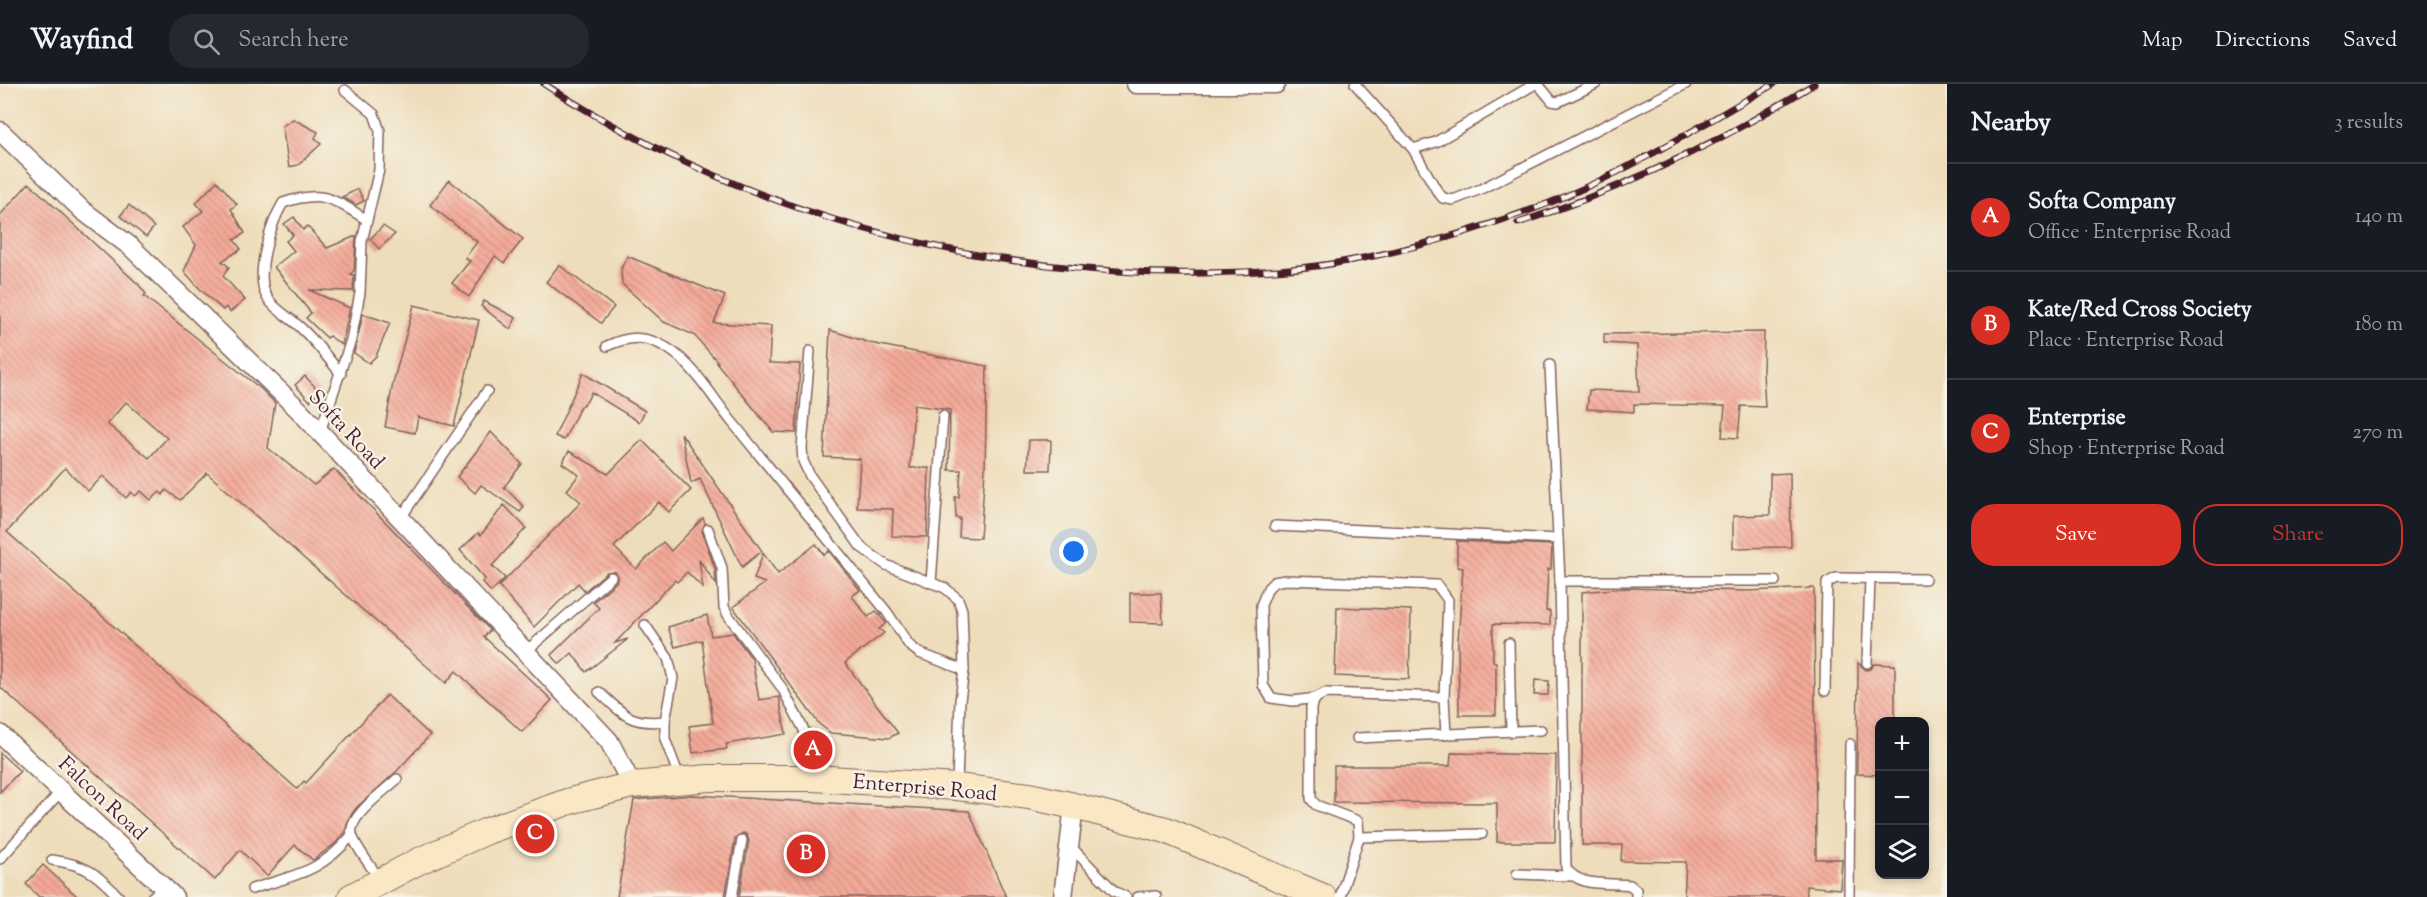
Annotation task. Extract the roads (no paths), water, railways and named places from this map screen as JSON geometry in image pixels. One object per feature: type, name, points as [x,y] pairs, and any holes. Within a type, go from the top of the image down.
[{"type":"main road","name":"Enterprise Road","points":[[370,890],[419,861],[487,831],[570,801],[632,785],[709,778],[813,778],[957,787],[1029,796],[1074,806],[1166,830],[1323,897]]},
{"type":"street","points":[[1136,84],[1276,84]]},
{"type":"street","name":"Softa Road","points":[[0,131],[82,210],[131,247],[320,432],[524,653],[609,741],[632,785]]},
{"type":"street","name":"Falcon Road","points":[[0,734],[62,790],[163,894]]},
{"type":"street","points":[[1063,897],[1074,806]]},
{"type":"lane","points":[[1355,84],[1413,149],[1437,191],[1443,198],[1453,200],[1481,189],[1686,84]]},
{"type":"lane","points":[[1413,149],[1436,142],[1537,84],[1552,101],[1558,102],[1596,84]]},
{"type":"lane","points":[[320,432],[351,340],[360,293],[362,241],[380,170],[380,131],[374,114],[345,90]]},
{"type":"lane","points":[[341,374],[300,327],[270,302],[264,291],[263,267],[273,220],[283,203],[304,195],[322,196],[342,204],[367,220]]},
{"type":"lane","points":[[607,346],[625,338],[640,337],[669,349],[698,377],[879,603],[909,645],[919,653],[964,670]]},
{"type":"lane","points":[[810,351],[802,448],[803,461],[810,476],[861,547],[886,565],[945,588],[958,599],[962,610],[964,670],[960,701],[957,787]]},
{"type":"lane","points":[[1550,365],[1560,581],[1566,868],[1571,876]]},
{"type":"lane","points":[[400,519],[487,391]]},
{"type":"lane","points":[[931,583],[943,416]]},
{"type":"lane","points":[[1275,526],[1558,539]]},
{"type":"lane","points":[[708,529],[722,568],[724,607],[783,688],[804,730],[813,778]]},
{"type":"lane","points":[[524,653],[610,578]]},
{"type":"lane","points":[[1825,691],[1827,583],[1836,578],[1925,579]]},
{"type":"lane","points":[[1867,663],[1870,579]]},
{"type":"lane","points":[[1444,697],[1325,693],[1316,698],[1281,701],[1271,698],[1263,684],[1261,605],[1268,588],[1274,582],[1285,580],[1437,585],[1448,600],[1444,697],[1446,735]]},
{"type":"lane","points":[[1560,581],[1775,581]]},
{"type":"lane","points":[[645,626],[668,658],[673,678],[665,721],[665,739],[681,781]]},
{"type":"lane","points":[[1509,643],[1510,732]]},
{"type":"lane","points":[[599,692],[627,718],[650,723],[665,721]]},
{"type":"lane","points":[[1316,698],[1311,707],[1311,799],[1316,804],[1358,821],[1359,837],[1340,897]]},
{"type":"lane","points":[[1357,738],[1541,730]]},
{"type":"lane","points":[[1849,897],[1850,744]]},
{"type":"lane","points":[[370,890],[352,835],[353,825],[358,815],[397,779]]},
{"type":"lane","points":[[0,859],[62,790]]},
{"type":"lane","points":[[1359,837],[1482,834]]},
{"type":"lane","points":[[252,889],[298,876],[339,851],[352,835]]},
{"type":"lane","points":[[732,897],[742,840]]},
{"type":"lane","points":[[1069,845],[1114,891],[1126,897]]},
{"type":"lane","points":[[52,860],[76,864],[98,875],[119,897]]},
{"type":"lane","points":[[1517,874],[1571,876],[1592,883],[1630,885],[1636,890],[1636,897]]},
{"type":"lane","points":[[1138,897],[1156,897]]},
{"type":"railway","points":[[544,84],[619,128],[696,167],[777,200],[859,227],[944,248],[1029,263],[1116,271],[1203,273],[1278,270],[1335,263],[1422,245],[1491,224],[1567,196],[1597,182],[1657,151],[1774,84]]},
{"type":"railway","points":[[1518,223],[1595,195],[1707,145],[1814,84]]},
{"type":"place","name":"Softa Company","points":[[813,750]]},
{"type":"place","name":"Enterprise","points":[[535,834]]},
{"type":"place","name":"Kate/Red Cross Society","points":[[806,854]]}]
